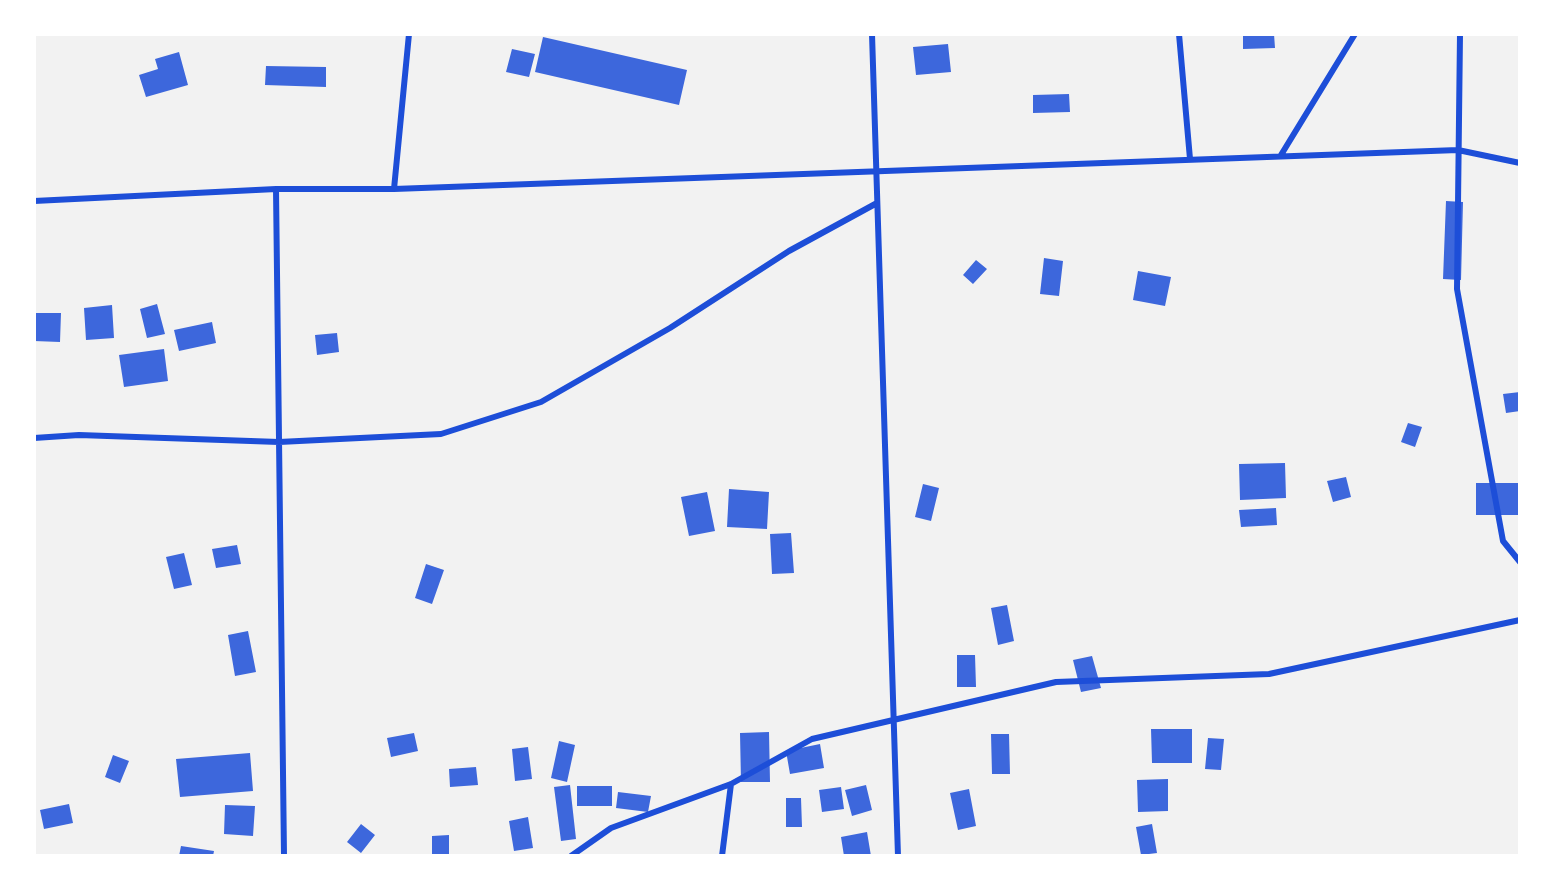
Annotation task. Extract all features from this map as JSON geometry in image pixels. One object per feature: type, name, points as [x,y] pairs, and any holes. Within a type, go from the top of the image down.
[{"type":"street","points":[[394,189],[409,34]]},
{"type":"street","points":[[872,34],[898,855]]},
{"type":"street","points":[[1179,34],[1190,159]]},
{"type":"street","points":[[1281,155],[1355,34]]},
{"type":"street","points":[[1460,34],[1457,290],[1503,541],[1520,562]]},
{"type":"street","points":[[34,201],[276,189],[394,189],[876,169],[1458,150],[1520,163]]},
{"type":"street","points":[[276,189],[284,855]]},
{"type":"street","points":[[34,438],[79,435],[279,442],[441,434],[541,402],[670,328],[789,251],[877,203]]},
{"type":"street","points":[[571,855],[611,828],[730,784],[812,739],[893,722],[1056,682],[1269,674],[1520,621]]},
{"type":"street","points":[[722,855],[730,784]]},
{"type":"building","points":[[1243,34],[1274,34],[1275,48],[1243,49]]},
{"type":"building","points":[[543,37],[687,70],[679,105],[535,72]]},
{"type":"building","points":[[948,44],[951,72],[916,75],[913,47]]},
{"type":"building","points":[[512,49],[535,54],[529,77],[506,72]]},
{"type":"building","points":[[179,52],[188,85],[146,97],[139,75],[158,69],[155,59]]},
{"type":"building","points":[[266,66],[326,67],[326,87],[265,85]]},
{"type":"building","points":[[1069,94],[1070,112],[1033,113],[1033,95]]},
{"type":"building","points":[[1446,201],[1463,202],[1461,280],[1443,279]]},
{"type":"building","points":[[1044,258],[1063,261],[1059,296],[1040,294]]},
{"type":"building","points":[[976,260],[987,269],[973,284],[963,275]]},
{"type":"building","points":[[1138,271],[1171,277],[1165,306],[1133,300]]},
{"type":"building","points":[[157,304],[165,334],[147,338],[140,309]]},
{"type":"building","points":[[112,305],[114,338],[86,340],[84,308]]},
{"type":"building","points":[[34,313],[61,313],[60,342],[34,341]]},
{"type":"building","points":[[212,322],[216,343],[179,351],[174,330]]},
{"type":"building","points":[[337,333],[339,352],[317,355],[315,335]]},
{"type":"building","points":[[164,349],[168,381],[124,387],[119,355]]},
{"type":"building","points":[[1520,392],[1520,411],[1506,413],[1503,394]]},
{"type":"building","points":[[1408,423],[1422,427],[1415,447],[1401,442]]},
{"type":"building","points":[[1285,463],[1286,498],[1240,500],[1239,464]]},
{"type":"building","points":[[1346,477],[1351,497],[1333,502],[1327,481]]},
{"type":"building","points":[[1476,483],[1520,483],[1520,515],[1476,515]]},
{"type":"building","points":[[923,484],[939,488],[931,521],[915,517]]},
{"type":"building","points":[[729,489],[769,492],[767,529],[727,527]]},
{"type":"building","points":[[707,492],[715,531],[689,536],[681,497]]},
{"type":"building","points":[[1276,508],[1277,525],[1241,527],[1239,510]]},
{"type":"building","points":[[791,533],[794,573],[772,574],[770,534]]},
{"type":"building","points":[[237,545],[241,564],[216,568],[212,549]]},
{"type":"building","points":[[184,553],[192,585],[174,589],[166,557]]},
{"type":"building","points":[[426,564],[444,570],[432,604],[415,598]]},
{"type":"building","points":[[1007,605],[1014,641],[998,645],[991,608]]},
{"type":"building","points":[[248,631],[256,672],[235,676],[228,635]]},
{"type":"building","points":[[957,655],[975,655],[976,687],[957,687]]},
{"type":"building","points":[[1092,656],[1101,688],[1081,692],[1073,660]]},
{"type":"building","points":[[1151,729],[1192,729],[1192,763],[1152,763]]},
{"type":"building","points":[[769,732],[770,782],[741,782],[740,733]]},
{"type":"building","points":[[414,733],[418,751],[391,757],[387,738]]},
{"type":"building","points":[[991,734],[1009,734],[1010,774],[992,774]]},
{"type":"building","points":[[1208,738],[1224,739],[1221,770],[1205,769]]},
{"type":"building","points":[[559,741],[575,745],[567,782],[551,778]]},
{"type":"building","points":[[820,744],[824,768],[790,774],[786,751]]},
{"type":"building","points":[[528,747],[532,779],[515,781],[512,749]]},
{"type":"building","points":[[250,753],[253,791],[180,797],[176,759]]},
{"type":"building","points":[[113,755],[129,761],[120,783],[105,777]]},
{"type":"building","points":[[476,767],[478,785],[450,787],[449,769]]},
{"type":"building","points":[[1168,779],[1168,811],[1138,812],[1137,780]]},
{"type":"building","points":[[570,785],[576,839],[561,841],[554,787]]},
{"type":"building","points":[[866,785],[872,810],[852,816],[845,790]]},
{"type":"building","points":[[577,786],[612,786],[612,806],[577,806]]},
{"type":"building","points":[[841,787],[844,809],[822,812],[819,790]]},
{"type":"building","points":[[969,789],[976,826],[958,830],[950,793]]},
{"type":"building","points":[[618,792],[651,796],[648,812],[616,808]]},
{"type":"building","points":[[786,798],[801,798],[802,827],[786,827]]},
{"type":"building","points":[[69,804],[73,823],[44,829],[40,810]]},
{"type":"building","points":[[225,805],[255,806],[253,836],[224,834]]},
{"type":"building","points":[[528,817],[533,848],[514,851],[509,821]]},
{"type":"building","points":[[361,824],[375,835],[361,853],[347,842]]},
{"type":"building","points":[[1152,824],[1157,853],[1141,855],[1136,827]]},
{"type":"building","points":[[867,832],[871,856],[844,856],[841,837]]},
{"type":"building","points":[[449,835],[449,856],[432,856],[432,836]]},
{"type":"building","points":[[181,846],[214,851],[213,856],[179,856]]}]
